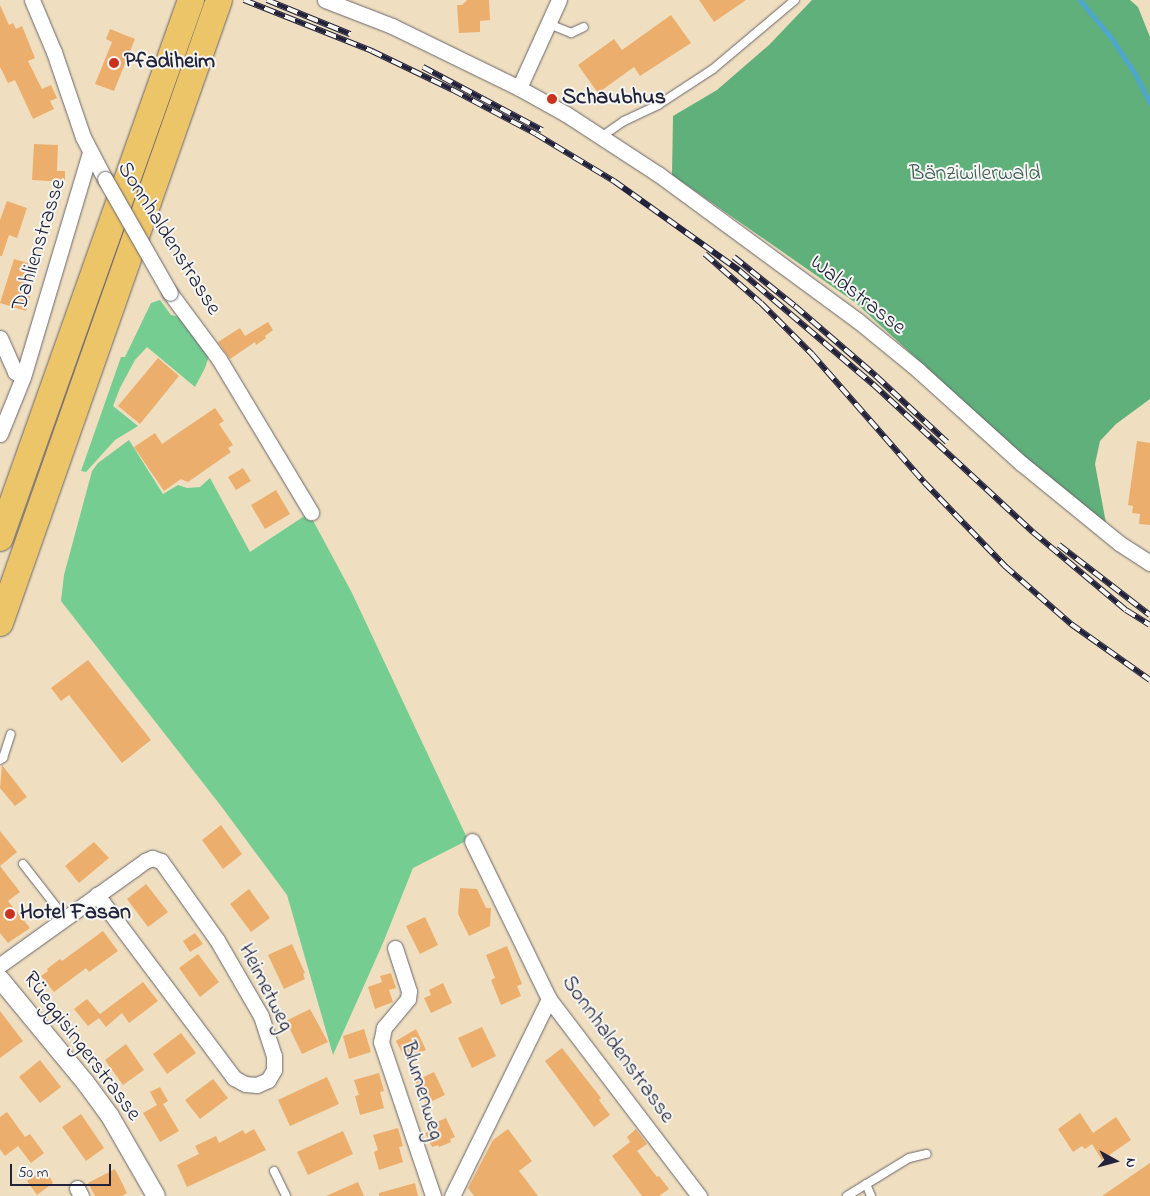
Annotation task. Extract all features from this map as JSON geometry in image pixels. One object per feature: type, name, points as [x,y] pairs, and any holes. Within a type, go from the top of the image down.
[{"type":"highway","points":[[0,623],[219,0]]},
{"type":"highway","points":[[0,538],[188,9]]},
{"type":"street","name":"Sonnhaldenstrasse","points":[[32,0],[54,52],[90,152],[170,293],[219,358],[310,512]]},
{"type":"street","points":[[325,0],[392,26],[519,88],[559,0]]},
{"type":"street","name":"Waldstrasse","points":[[519,88],[566,114],[658,174],[858,320],[918,370],[1021,463],[1120,543],[1150,563]]},
{"type":"street","name":"Dahlienstrasse","points":[[0,434],[23,377],[90,152]]},
{"type":"street","points":[[0,338],[15,372],[23,377]]},
{"type":"street","name":"Sonnhaldenstrasse","points":[[472,841],[549,999],[699,1196]]},
{"type":"street","name":"Heimetweg","points":[[0,965],[97,895],[145,861],[152,858],[161,861],[217,940],[261,1016],[274,1056],[274,1070],[268,1080],[257,1085],[245,1084],[234,1078],[97,895]]},
{"type":"street","name":"Blumenweg","points":[[395,948],[409,991],[408,999],[384,1028],[381,1042],[433,1196]]},
{"type":"street","name":"Rüeggisingerstrasse","points":[[0,979],[85,1082],[110,1116],[156,1196]]},
{"type":"street","points":[[452,1196],[549,999]]},
{"type":"lane","points":[[601,137],[624,122],[658,105],[714,69],[795,0]]},
{"type":"lane","points":[[549,24],[571,33],[584,27]]},
{"type":"lane","points":[[0,760],[3,758],[11,734]]},
{"type":"lane","points":[[23,864],[65,918]]},
{"type":"lane","points":[[847,1196],[909,1158],[928,1154]]},
{"type":"lane","points":[[274,1171],[286,1196]]},
{"type":"lane","points":[[866,1184],[871,1196]]},
{"type":"green space","name":"Bänziwilerwald","points":[[812,0],[1130,0],[1138,7],[1150,37],[1150,399],[1116,424],[1100,441],[1095,464],[1106,523],[1051,482],[856,303],[672,175],[673,116],[717,90],[769,45]]},
{"type":"green space","points":[[160,300],[171,315],[179,317],[194,332],[209,356],[205,368],[195,387],[147,347],[135,360],[113,406],[138,426],[115,440],[86,472],[81,471],[121,357],[125,357],[151,303]]},
{"type":"green space","points":[[129,440],[163,494],[178,485],[187,488],[200,487],[210,478],[250,552],[309,513],[352,593],[468,840],[413,868],[383,943],[333,1055],[287,895],[221,806],[61,601],[64,575],[92,471],[98,463]]},
{"type":"building","points":[[467,0],[489,0],[490,20],[480,21],[480,32],[459,33],[457,5],[462,5]]},
{"type":"building","points":[[699,0],[746,0],[714,22]]},
{"type":"building","points":[[0,5],[9,25],[13,23],[16,29],[22,26],[35,58],[28,61],[42,89],[51,85],[57,98],[50,101],[54,109],[33,119],[15,80],[8,83],[0,67]]},
{"type":"building","points":[[671,15],[691,43],[640,76],[634,67],[598,93],[578,65],[614,39],[622,50]]},
{"type":"building","name":"Pfadiheim","points":[[110,29],[135,39],[114,91],[95,84],[112,42],[106,39]]},
{"type":"building","points":[[34,144],[58,145],[57,171],[65,171],[65,182],[32,180]]},
{"type":"building","points":[[7,201],[27,208],[17,238],[9,235],[2,256],[0,256],[0,220]]},
{"type":"building","points":[[14,259],[38,266],[26,311],[0,303]]},
{"type":"building","points":[[268,322],[273,330],[265,336],[266,338],[256,345],[255,342],[230,359],[218,342],[240,328],[245,336]]},
{"type":"building","points":[[158,358],[179,376],[140,424],[118,406]]},
{"type":"building","points":[[215,408],[224,421],[219,424],[233,445],[228,448],[231,452],[188,482],[181,479],[164,491],[134,447],[155,433],[162,444]]},
{"type":"building","points":[[1137,441],[1150,443],[1150,525],[1139,524],[1140,514],[1132,513],[1133,506],[1128,505]]},
{"type":"building","points":[[243,468],[251,481],[236,490],[228,477]]},
{"type":"building","points":[[276,490],[290,514],[265,529],[251,505]]},
{"type":"building","points":[[88,660],[151,740],[122,763],[69,695],[61,701],[51,688]]},
{"type":"building","points":[[2,765],[27,797],[15,806],[0,788]]},
{"type":"building","points":[[221,825],[242,854],[223,869],[202,840]]},
{"type":"building","points":[[0,831],[17,852],[0,866]]},
{"type":"building","points":[[94,842],[109,858],[79,883],[65,866]]},
{"type":"building","name":"Hotel Fasan","points":[[0,866],[20,892],[8,901],[30,928],[8,943],[0,933]]},
{"type":"building","points":[[146,884],[168,912],[148,927],[127,899]]},
{"type":"building","points":[[460,888],[477,889],[486,908],[491,908],[490,926],[469,936],[458,914]]},
{"type":"building","points":[[249,889],[270,918],[251,932],[230,904]]},
{"type":"building","points":[[425,917],[438,945],[420,954],[406,926]]},
{"type":"building","points":[[103,931],[118,951],[89,972],[86,968],[54,992],[41,976],[60,959],[62,961]]},
{"type":"building","points":[[195,933],[203,944],[190,952],[183,941]]},
{"type":"building","points":[[292,944],[305,973],[303,974],[305,979],[284,989],[268,955]]},
{"type":"building","points":[[507,946],[522,984],[517,986],[521,996],[501,1005],[491,980],[495,978],[486,955]]},
{"type":"building","points":[[198,954],[219,982],[200,997],[179,968]]},
{"type":"building","points":[[391,973],[396,988],[389,990],[393,1002],[375,1009],[368,987],[382,982],[380,976]]},
{"type":"building","points":[[143,982],[158,1001],[129,1023],[122,1013],[106,1027],[99,1018],[88,1026],[74,1009],[87,999],[100,1014]]},
{"type":"building","points":[[443,983],[452,1003],[431,1013],[424,998],[431,995],[429,990]]},
{"type":"building","points":[[310,1009],[328,1042],[302,1054],[286,1021]]},
{"type":"building","points":[[0,1011],[23,1041],[0,1058]]},
{"type":"building","points":[[482,1027],[496,1056],[472,1068],[458,1038]]},
{"type":"building","points":[[364,1029],[371,1052],[349,1059],[343,1036]]},
{"type":"building","points":[[416,1029],[426,1050],[405,1058],[396,1041]]},
{"type":"building","points":[[181,1033],[196,1053],[167,1074],[153,1054]]},
{"type":"building","points":[[126,1044],[144,1070],[123,1085],[105,1060]]},
{"type":"building","points":[[562,1048],[601,1098],[599,1100],[610,1115],[594,1127],[545,1061]]},
{"type":"building","points":[[40,1060],[61,1087],[40,1103],[19,1077]]},
{"type":"building","points":[[434,1072],[445,1095],[426,1104],[415,1081]]},
{"type":"building","points":[[379,1073],[384,1091],[380,1092],[384,1108],[360,1115],[355,1096],[359,1095],[354,1080]]},
{"type":"building","points":[[327,1077],[339,1104],[290,1126],[278,1100]]},
{"type":"building","points":[[213,1079],[228,1098],[200,1119],[185,1100]]},
{"type":"building","points":[[160,1087],[168,1101],[163,1104],[179,1131],[160,1142],[143,1113],[157,1105],[150,1092]]},
{"type":"building","points":[[7,1112],[25,1137],[30,1134],[44,1153],[31,1163],[18,1146],[5,1156],[0,1149],[0,1117]]},
{"type":"building","points":[[1080,1113],[1093,1133],[1116,1117],[1131,1140],[1102,1160],[1092,1144],[1085,1149],[1082,1146],[1073,1152],[1058,1129]]},
{"type":"building","points":[[81,1114],[104,1148],[86,1161],[62,1127]]},
{"type":"building","points":[[446,1118],[455,1137],[450,1139],[451,1142],[439,1147],[438,1145],[432,1147],[425,1133],[428,1132],[426,1127]]},
{"type":"building","points":[[398,1128],[403,1146],[399,1147],[403,1162],[379,1170],[374,1152],[378,1150],[373,1135]]},
{"type":"building","points":[[254,1129],[266,1150],[187,1187],[177,1165],[199,1154],[195,1146],[216,1136],[219,1143],[243,1130],[245,1134]]},
{"type":"building","points":[[508,1129],[532,1161],[519,1171],[538,1196],[474,1196],[468,1188],[493,1140]]},
{"type":"building","points":[[636,1129],[647,1144],[637,1151],[669,1189],[659,1196],[642,1196],[612,1156],[630,1142],[627,1137]]},
{"type":"building","points":[[343,1131],[353,1154],[308,1175],[297,1152]]},
{"type":"building","points":[[1150,1163],[1150,1196],[1102,1196]]},
{"type":"building","points":[[45,1168],[53,1183],[37,1195],[27,1181]]},
{"type":"building","points":[[115,1169],[127,1193],[122,1196],[95,1196],[88,1183]]},
{"type":"building","points":[[358,1182],[364,1196],[326,1196]]},
{"type":"building","points":[[415,1183],[418,1196],[379,1196],[379,1193]]},
{"type":"waterway","points":[[1080,0],[1111,37],[1135,73],[1150,103]]},
{"type":"railway","points":[[244,0],[372,51],[453,90],[536,134],[614,181],[740,271],[873,384],[1033,532],[1126,610],[1150,625]]},
{"type":"railway","points":[[267,0],[350,34]]},
{"type":"railway","points":[[423,67],[542,130]]},
{"type":"railway","points":[[705,254],[761,303],[812,354],[924,482],[1005,566],[1071,624],[1150,680]]},
{"type":"railway","points":[[734,257],[795,306],[876,376],[947,442]]},
{"type":"railway","points":[[1059,545],[1150,615]]},
{"type":"place","name":"Pfadiheim","points":[[114,63]]},
{"type":"place","name":"Schaubhus","points":[[552,99]]},
{"type":"place","name":"Hotel Fasan","points":[[10,914]]}]
